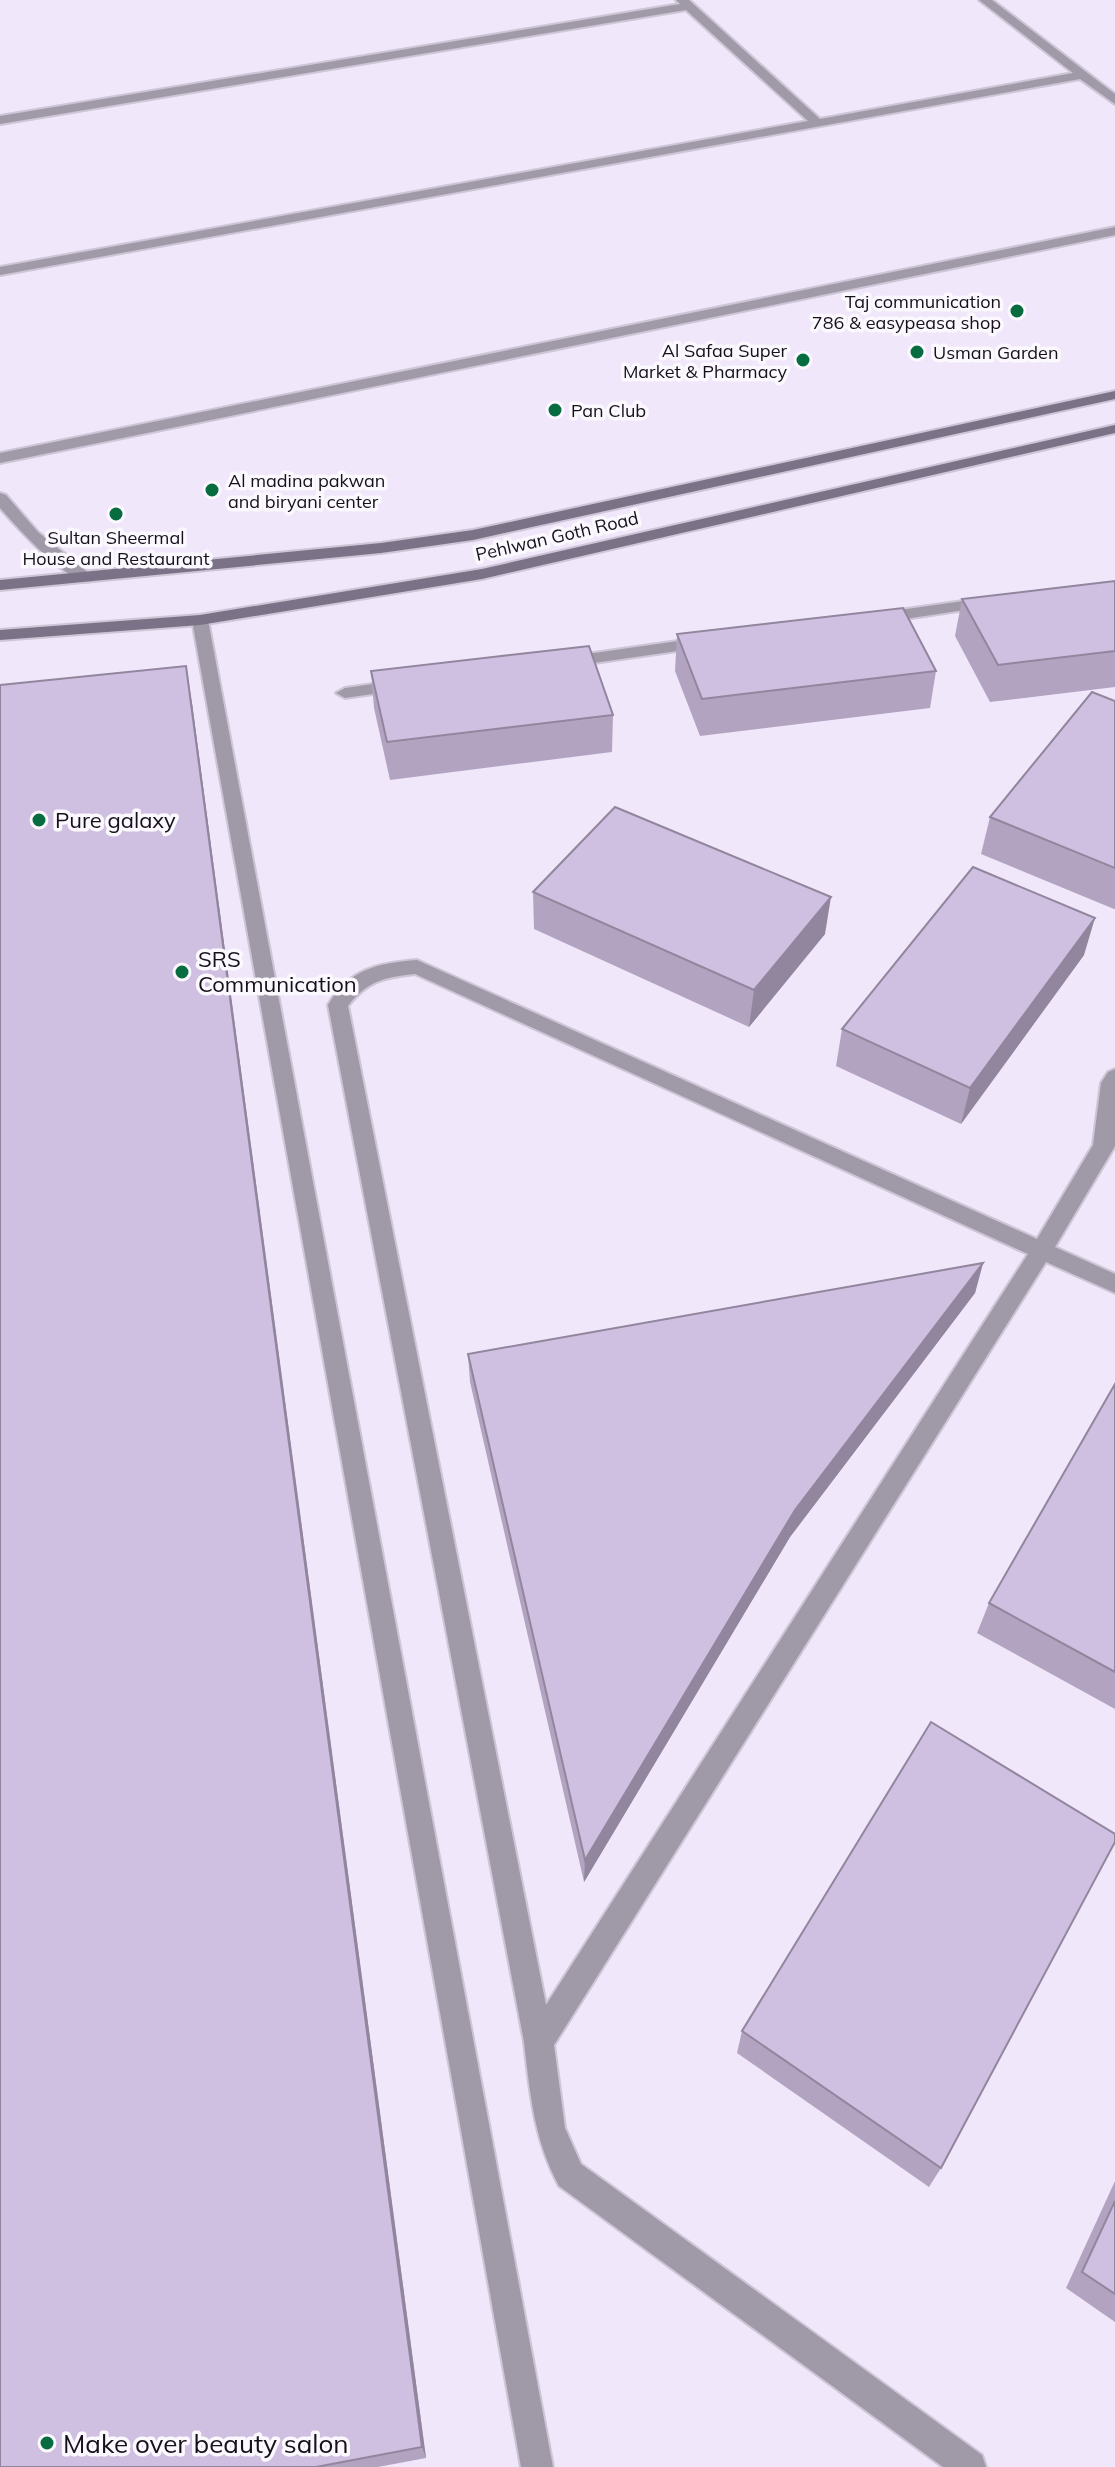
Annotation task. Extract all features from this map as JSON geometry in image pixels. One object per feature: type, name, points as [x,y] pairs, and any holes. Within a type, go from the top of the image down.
[{"type":"main road","name":"Pehlwan Goth Road","points":[[0,585],[381,548],[473,535],[1115,395]]},
{"type":"main road","name":"Pehlwan Goth Road","points":[[0,635],[200,620],[482,574],[1115,429]]},
{"type":"street","points":[[985,0],[1115,100]]},
{"type":"street","points":[[0,120],[686,3],[818,123]]},
{"type":"street","points":[[0,271],[1082,75]]},
{"type":"street","points":[[0,458],[1115,231]]},
{"type":"street","points":[[0,498],[32,535],[85,578]]},
{"type":"street","points":[[862,620],[1002,600]]},
{"type":"street","points":[[200,620],[537,2467]]},
{"type":"street","points":[[548,664],[721,640]]},
{"type":"street","points":[[345,693],[423,682]]},
{"type":"street","points":[[970,2467],[570,2175],[551,2138],[539,2042],[338,1005],[357,979],[385,970],[417,967],[1115,1284]]},
{"type":"street","points":[[539,2042],[1109,1142],[1111,1083],[1115,1077]]},
{"type":"building","points":[[1115,581],[1115,651],[998,665],[962,599]]},
{"type":"building","points":[[903,608],[936,671],[702,699],[677,634]]},
{"type":"building","points":[[589,646],[613,715],[387,742],[371,671]]},
{"type":"building","points":[[186,666],[422,2447],[316,2467],[0,2467],[0,685]]},
{"type":"building","points":[[1092,692],[1115,701],[1115,868],[990,817]]},
{"type":"building","points":[[615,807],[831,897],[754,990],[533,892]]},
{"type":"building","points":[[973,867],[1095,918],[970,1088],[842,1029]]},
{"type":"building","points":[[983,1263],[795,1510],[585,1860],[468,1354]]},
{"type":"building","points":[[1115,1384],[1115,1672],[989,1603]]},
{"type":"building","points":[[931,1722],[1115,1834],[1115,1842],[941,2168],[742,2031]]},
{"type":"building","points":[[1115,2201],[1115,2294],[1082,2272]]},
{"type":"place","name":"Taj communication 786 & easypeasa shop","points":[[1017,311]]},
{"type":"place","name":"Usman Garden","points":[[917,352]]},
{"type":"place","name":"Al Safaa Super Market & Pharmacy","points":[[803,360]]},
{"type":"place","name":"Pan Club","points":[[555,410]]},
{"type":"place","name":"Al madina pakwan and biryani center","points":[[212,490]]},
{"type":"place","name":"Sultan Sheermal House and Restaurant","points":[[116,514]]},
{"type":"place","name":"Pure galaxy","points":[[39,820]]},
{"type":"place","name":"SRS Communication","points":[[182,972]]},
{"type":"place","name":"Make over beauty salon","points":[[47,2443]]}]
